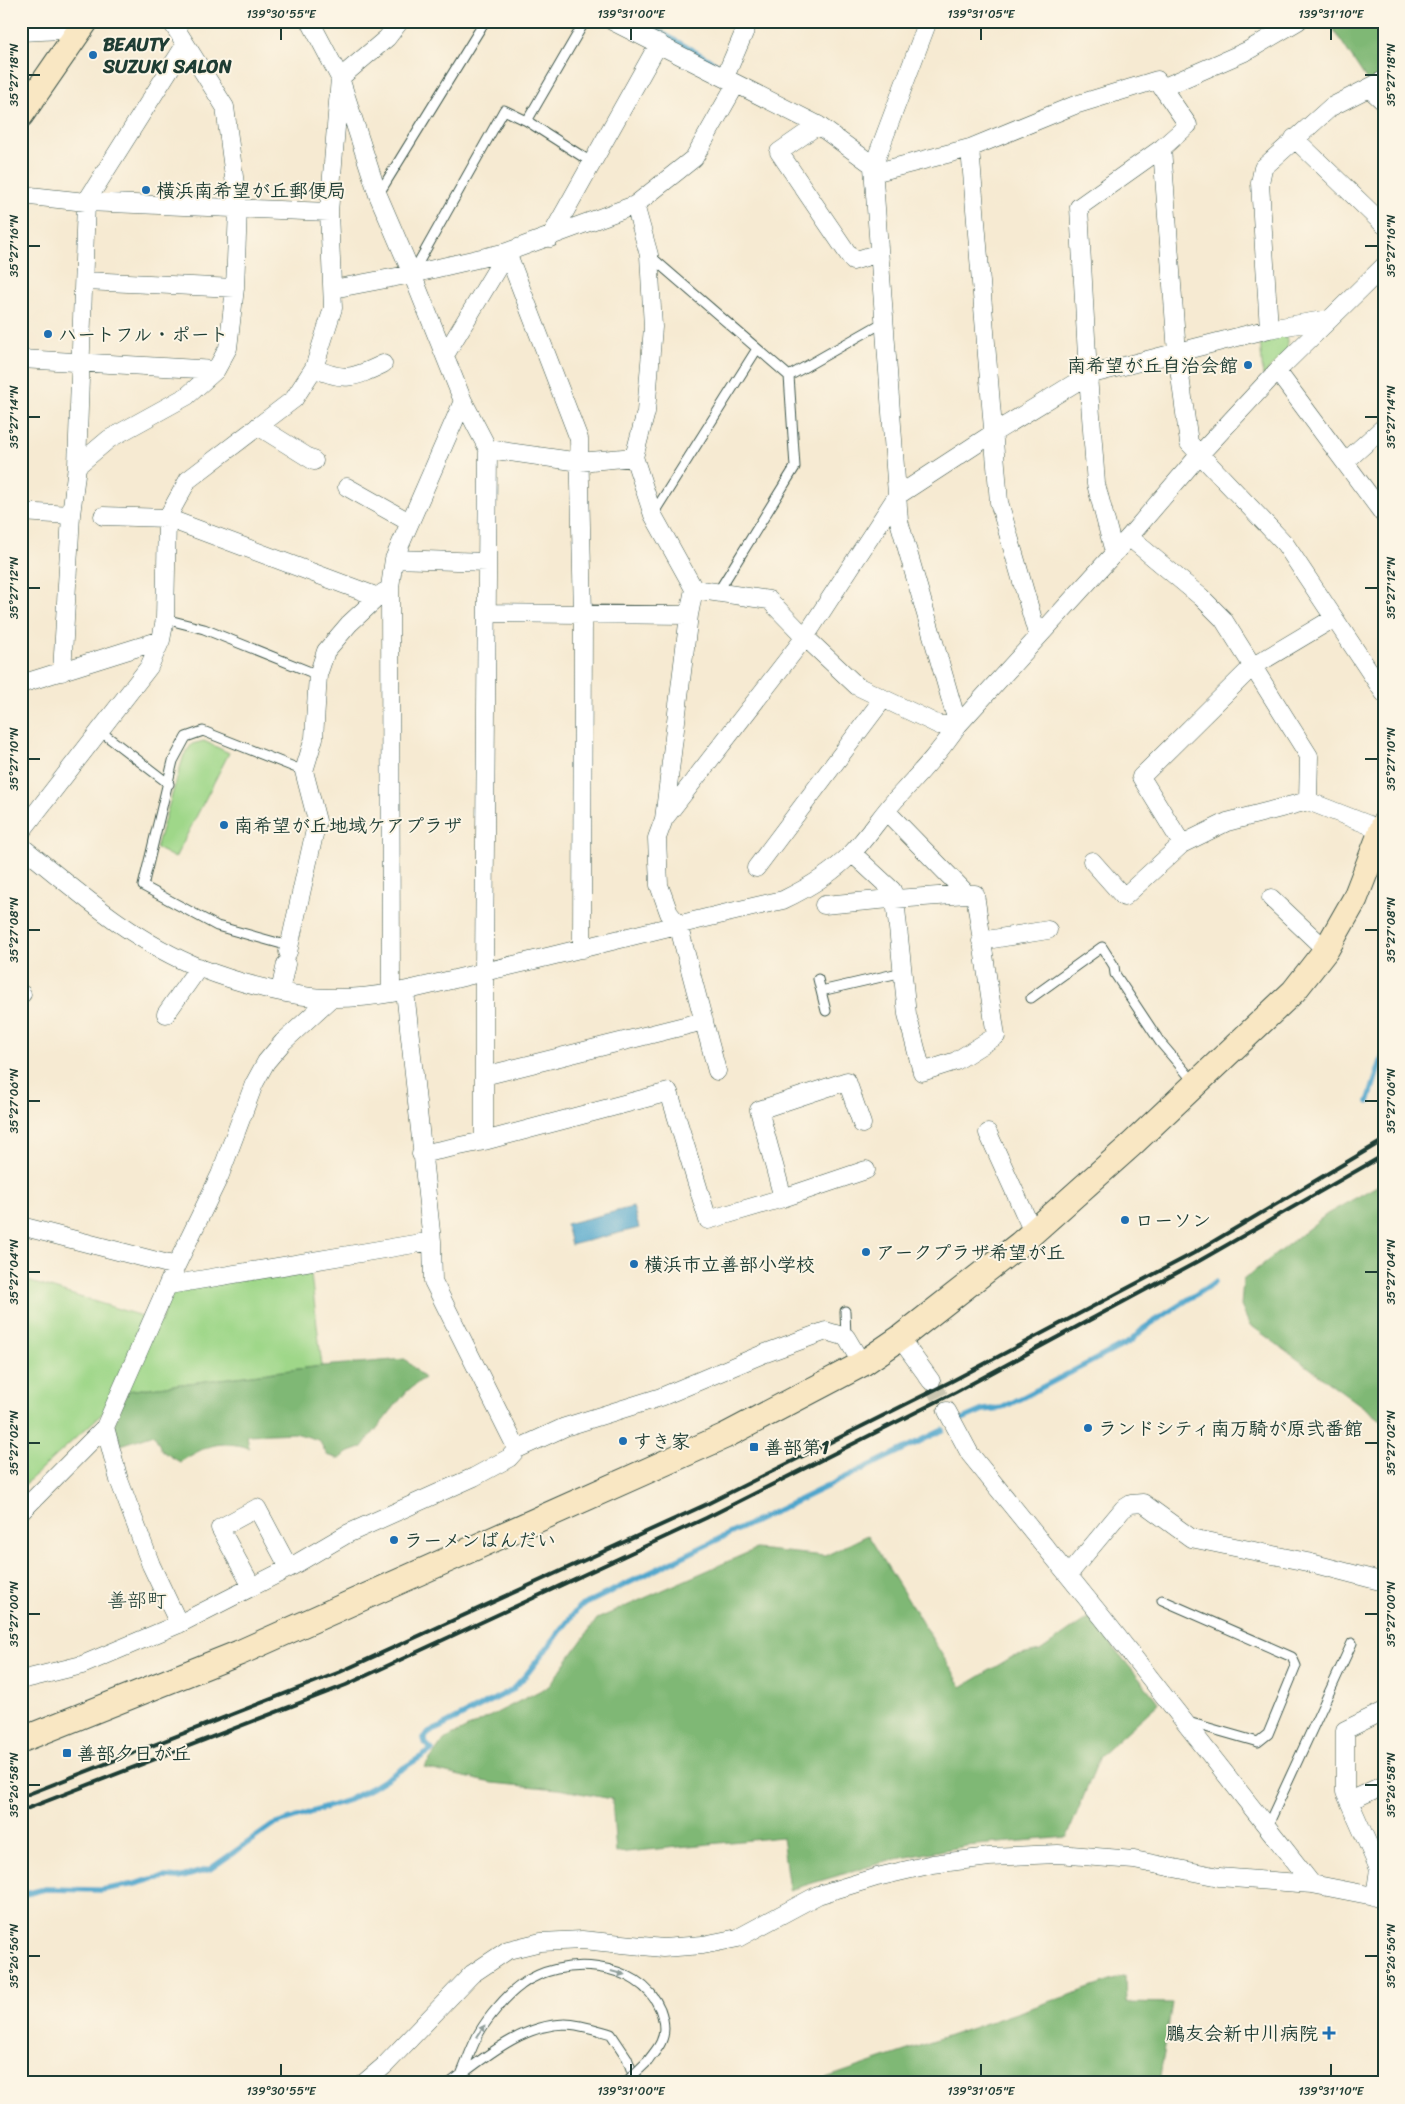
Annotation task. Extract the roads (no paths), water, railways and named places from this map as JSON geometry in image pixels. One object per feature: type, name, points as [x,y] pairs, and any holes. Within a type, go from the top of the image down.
[{"type":"street","points":[[77,466],[109,439],[187,396],[216,370],[228,348],[235,288],[238,208],[225,107],[171,21]]},
{"type":"street","points":[[310,21],[340,78],[378,195],[463,401],[488,449],[484,1141]]},
{"type":"street","points":[[21,832],[149,667],[162,640],[165,619],[167,518],[188,480],[294,399],[314,368],[333,308],[329,212],[340,78],[387,38],[400,21]]},
{"type":"street","points":[[612,21],[659,43],[818,125],[881,171],[970,148],[1075,105],[1157,80],[1188,125],[1162,148],[1079,207],[1096,484],[1114,552]]},
{"type":"street","points":[[333,289],[412,274],[507,252],[550,238],[635,205],[694,158],[730,80],[749,21]]},
{"type":"street","points":[[928,21],[873,167],[899,521],[958,725]]},
{"type":"street","points":[[1162,88],[1247,51],[1298,21]]},
{"type":"street","points":[[21,32],[84,25]]},
{"type":"street","points":[[21,115],[84,25]]},
{"type":"street","points":[[550,238],[659,43]]},
{"type":"street","points":[[62,672],[71,515],[77,466],[85,281],[86,202],[185,45]]},
{"type":"street","points":[[1269,329],[1260,183],[1263,168],[1294,138],[1331,107],[1377,84],[1384,102]]},
{"type":"street","points":[[818,125],[779,152],[853,261],[879,254]]},
{"type":"street","points":[[1294,138],[1384,225]]},
{"type":"street","points":[[970,148],[999,502],[1038,637]]},
{"type":"street","points":[[1162,148],[1177,353],[1188,444],[1200,454],[1285,544],[1384,693]]},
{"type":"street","points":[[21,195],[86,202],[329,212]]},
{"type":"street","points":[[635,205],[649,255],[654,327],[646,412],[634,457],[653,515],[694,589],[689,615],[664,819],[658,838],[660,885],[669,913],[678,924],[717,1071]]},
{"type":"street","points":[[445,355],[507,252]]},
{"type":"street","points":[[507,252],[579,440],[583,615],[582,949]]},
{"type":"street","points":[[21,846],[108,917],[152,945],[198,967],[239,981],[331,998],[398,992],[582,949],[764,900],[783,900],[807,888],[831,872],[852,853],[946,743],[958,725],[1129,537],[1200,454],[1277,371],[1383,268]]},
{"type":"street","points":[[85,281],[235,288]]},
{"type":"street","points":[[664,819],[805,637],[897,496],[994,432],[1088,375],[1269,329],[1329,319]]},
{"type":"street","points":[[21,359],[216,370]]},
{"type":"street","points":[[314,368],[330,375],[355,378],[383,364]]},
{"type":"street","points":[[1277,371],[1384,515]]},
{"type":"street","points":[[463,401],[423,495],[409,522],[394,559],[384,592],[398,992],[432,1241],[433,1281],[517,1449]]},
{"type":"street","points":[[258,426],[314,461]]},
{"type":"street","points":[[1345,462],[1384,427]]},
{"type":"street","points":[[488,449],[580,462],[634,457]]},
{"type":"street","points":[[347,487],[409,522]]},
{"type":"street","points":[[21,512],[71,515]]},
{"type":"street","points":[[102,516],[167,518],[384,592]]},
{"type":"street","points":[[1129,537],[1201,597],[1223,619],[1309,756],[1308,802]]},
{"type":"street","points":[[394,559],[487,562]]},
{"type":"street","points":[[694,589],[769,600],[857,686],[939,726],[958,725]]},
{"type":"street","points":[[280,990],[317,821],[304,771],[314,738],[318,675],[326,651],[349,624],[384,592]]},
{"type":"street","points":[[488,613],[689,615]]},
{"type":"street","points":[[1182,844],[1141,778],[1252,667],[1334,618]]},
{"type":"street","points":[[21,684],[162,640]]},
{"type":"street","points":[[756,868],[883,699]]},
{"type":"street","points":[[21,1740],[239,1653],[725,1436],[862,1364],[900,1338],[1033,1232],[1196,1085],[1294,992],[1326,950],[1355,899],[1383,827],[1308,802],[1226,822],[1182,844],[1124,897],[1092,861]]},
{"type":"street","points":[[886,811],[967,894]]},
{"type":"street","points":[[824,905],[895,899],[975,894],[996,1036],[956,1061],[922,1072],[907,1014],[895,899],[892,890],[852,853]]},
{"type":"street","points":[[1271,898],[1326,950]]},
{"type":"street","points":[[981,941],[1048,930]]},
{"type":"street","points":[[166,1014],[198,967]]},
{"type":"street","points":[[21,1512],[105,1427],[176,1266],[220,1175],[254,1084],[266,1062],[283,1042],[331,998]]},
{"type":"street","points":[[484,1076],[704,1021]]},
{"type":"street","points":[[783,1198],[759,1110],[847,1081],[862,1124]]},
{"type":"street","points":[[421,1154],[484,1141],[669,1092],[708,1220],[783,1198],[866,1170]]},
{"type":"street","points":[[988,1133],[1033,1232]]},
{"type":"street","points":[[21,1226],[176,1266]]},
{"type":"street","points":[[168,1284],[432,1241]]},
{"type":"street","points":[[21,1680],[82,1665],[179,1624],[290,1568],[347,1534],[474,1477],[509,1458],[517,1449],[565,1427],[660,1397],[763,1354],[826,1331],[846,1336],[862,1364]]},
{"type":"street","points":[[900,1338],[931,1381]]},
{"type":"street","points":[[947,1411],[970,1454],[1068,1574],[1312,1884]]},
{"type":"street","points":[[105,1427],[119,1480],[144,1548],[179,1624]]},
{"type":"street","points":[[1068,1574],[1123,1509],[1131,1504],[1143,1503],[1191,1538],[1307,1562],[1384,1582]]},
{"type":"street","points":[[252,1587],[220,1528],[258,1508],[290,1568]]},
{"type":"street","points":[[364,2083],[384,2066],[472,1974],[508,1950],[541,1942],[582,1940],[663,1948],[703,1945],[738,1938],[818,1895],[877,1876],[933,1864],[989,1857],[1058,1854],[1134,1860],[1219,1876],[1312,1884],[1379,1898],[1382,1868],[1345,1792],[1345,1730],[1384,1711]]},
{"type":"street","points":[[1349,1801],[1384,1785]]},
{"type":"lane","points":[[378,195],[485,21]]},
{"type":"lane","points":[[527,121],[584,21]]},
{"type":"lane","points":[[412,274],[504,110],[527,121],[591,162]]},
{"type":"lane","points":[[649,255],[790,376],[794,468],[718,592]]},
{"type":"lane","points":[[790,376],[884,322]]},
{"type":"lane","points":[[653,515],[757,349]]},
{"type":"lane","points":[[165,619],[204,629],[318,675]]},
{"type":"lane","points":[[100,731],[169,784]]},
{"type":"lane","points":[[288,954],[217,926],[143,886],[173,761],[186,738],[203,731],[304,771]]},
{"type":"lane","points":[[1031,998],[1102,947],[1114,966],[1115,974],[1160,1042],[1196,1085]]},
{"type":"lane","points":[[821,992],[903,972]]},
{"type":"lane","points":[[818,979],[826,1011]]},
{"type":"lane","points":[[845,1311],[846,1336]]},
{"type":"lane","points":[[1162,1600],[1292,1657],[1296,1666],[1268,1734],[1258,1742],[1183,1720]]},
{"type":"lane","points":[[1267,1827],[1352,1643]]},
{"type":"lane","points":[[461,2075],[479,2032],[507,1998],[522,1984],[540,1974],[560,1969],[582,1967],[608,1970],[629,1976],[646,1988],[657,2002],[664,2018],[664,2032],[661,2042],[648,2061],[625,2083]]},
{"type":"lane","points":[[450,2083],[518,2035],[546,2026],[567,2024],[611,2034],[627,2058],[636,2083]]},
{"type":"water","points":[[633,1207],[639,1228],[571,1245],[566,1224]]},
{"type":"waterway","points":[[640,21],[720,66]]},
{"type":"waterway","points":[[1368,1102],[1384,1052]]},
{"type":"waterway","points":[[960,1420],[983,1410],[1002,1408],[1131,1341],[1144,1328],[1215,1282]]},
{"type":"waterway","points":[[21,1895],[45,1889],[101,1890],[152,1879],[179,1878],[210,1869],[273,1825],[348,1800],[373,1787],[432,1750],[425,1743],[424,1738],[429,1733],[512,1690],[579,1607],[943,1430]]},
{"type":"tunnel","points":[[931,1381],[947,1411]]},
{"type":"railway","points":[[21,1797],[340,1672],[705,1505],[952,1381],[1194,1253],[1384,1140]]},
{"type":"railway","points":[[21,1811],[346,1685],[706,1518],[956,1392],[1199,1261],[1384,1155]]},
{"type":"place","name":"BEAUTY SUZUKI SALON","points":[[93,55]]},
{"type":"place","name":"横浜南希望が丘郵便局","points":[[146,190]]},
{"type":"place","name":"ハートフル・ポート","points":[[48,334]]},
{"type":"place","name":"南希望が丘自治会館","points":[[1248,365]]},
{"type":"place","name":"南希望が丘地域ケアプラザ","points":[[224,825]]},
{"type":"place","name":"ローソン","points":[[1125,1220]]},
{"type":"place","name":"アークプラザ希望が丘","points":[[866,1252]]},
{"type":"place","name":"横浜市立善部小学校","points":[[634,1264]]},
{"type":"place","name":"ランドシティ南万騎が原弐番館","points":[[1088,1428]]},
{"type":"place","name":"すき家","points":[[623,1441]]},
{"type":"place","name":"善部第1","points":[[754,1447]]},
{"type":"place","name":"ラーメンばんだい","points":[[394,1540]]},
{"type":"place","name":"善部夕日が丘","points":[[67,1753]]},
{"type":"place","name":"鵬友会新中川病院","points":[[1329,2033]]},
{"type":"district","name":"善部町","points":[[137,1600]]}]
